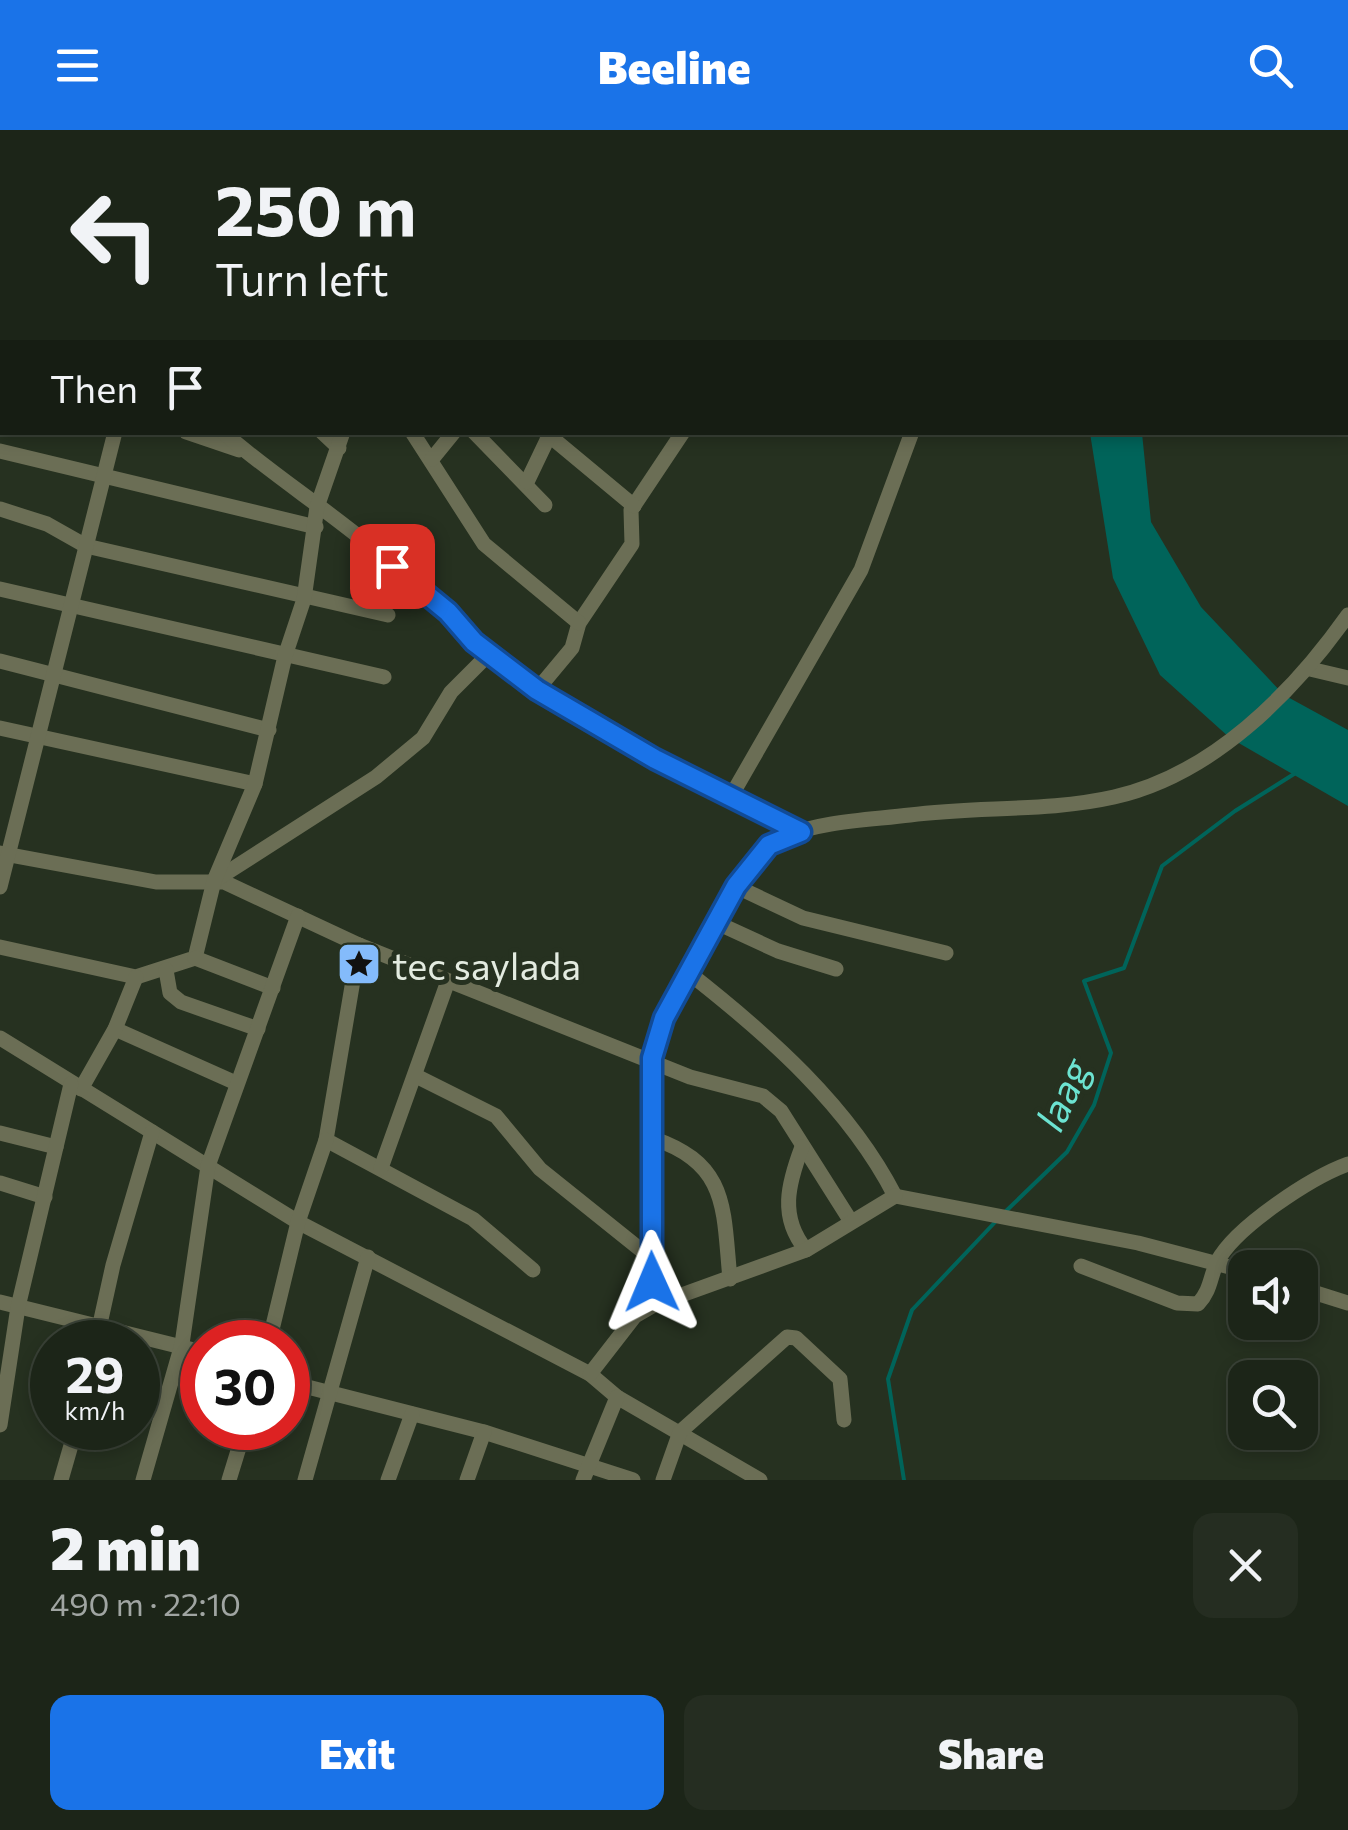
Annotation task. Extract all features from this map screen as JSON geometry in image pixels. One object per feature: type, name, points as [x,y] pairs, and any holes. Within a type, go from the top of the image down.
[{"type":"street","points":[[0,887],[3,853],[114,435]]},
{"type":"street","points":[[195,435],[247,453]]},
{"type":"street","points":[[227,435],[368,544],[489,654],[537,690],[730,798],[801,832]]},
{"type":"street","points":[[414,435],[484,544],[578,623]]},
{"type":"street","points":[[432,459],[452,435]]},
{"type":"street","points":[[476,435],[490,453],[527,482],[544,505]]},
{"type":"street","points":[[527,482],[547,435]]},
{"type":"street","points":[[548,435],[634,506]]},
{"type":"street","points":[[537,690],[572,648],[578,623],[632,544],[634,506],[680,435]]},
{"type":"street","points":[[730,798],[861,570],[911,435]]},
{"type":"street","points":[[195,958],[214,881],[256,784],[285,656],[304,599],[317,508],[341,440]]},
{"type":"street","points":[[0,451],[103,479],[316,527]]},
{"type":"street","points":[[0,508],[47,524],[86,546],[304,599],[388,615]]},
{"type":"street","points":[[0,589],[384,676]]},
{"type":"street","points":[[654,1305],[652,1058],[664,1018],[714,922],[736,886],[769,845],[801,832],[960,808],[1039,806],[1129,792],[1160,782],[1202,758],[1284,696],[1310,668],[1348,615]]},
{"type":"street","points":[[214,881],[376,777],[423,738],[451,692],[489,654]]},
{"type":"street","points":[[0,661],[269,730]]},
{"type":"street","points":[[1310,668],[1348,678]]},
{"type":"street","points":[[0,728],[256,784]]},
{"type":"street","points":[[3,853],[156,882],[214,881],[359,945],[652,1058],[690,1077],[762,1096],[781,1110],[850,1220]]},
{"type":"street","points":[[736,886],[803,918],[946,953]]},
{"type":"street","points":[[186,1320],[208,1166],[298,916]]},
{"type":"street","points":[[714,922],[778,951],[836,969]]},
{"type":"street","points":[[275,1320],[298,1222],[326,1140],[359,945]]},
{"type":"street","points":[[0,947],[136,977],[195,958],[273,988]]},
{"type":"street","points":[[166,970],[170,993],[182,1002],[258,1029]]},
{"type":"street","points":[[688,974],[785,1056],[854,1130],[895,1196]]},
{"type":"street","points":[[0,1425],[18,1307],[56,1147],[76,1086],[115,1029],[136,977]]},
{"type":"street","points":[[380,1168],[448,981]]},
{"type":"street","points":[[115,1029],[236,1084]]},
{"type":"street","points":[[0,1038],[298,1222],[590,1374],[617,1397],[760,1480]]},
{"type":"street","points":[[416,1076],[496,1116],[540,1169],[651,1258]]},
{"type":"street","points":[[101,1320],[152,1132]]},
{"type":"street","points":[[0,1133],[56,1147]]},
{"type":"street","points":[[652,1138],[687,1150],[718,1185],[730,1279]]},
{"type":"street","points":[[326,1140],[473,1219],[533,1270]]},
{"type":"street","points":[[802,1147],[786,1206],[792,1232],[806,1250]]},
{"type":"street","points":[[1081,1266],[1177,1303],[1198,1304],[1214,1280],[1217,1262],[1252,1225],[1311,1182],[1348,1164]]},
{"type":"street","points":[[0,1183],[46,1196]]},
{"type":"street","points":[[590,1374],[636,1316],[654,1305],[806,1250],[895,1196],[1228,1266]]},
{"type":"street","points":[[305,1480],[368,1257]]},
{"type":"street","points":[[1318,1293],[1348,1302]]},
{"type":"street","points":[[0,1302],[85,1320]]},
{"type":"street","points":[[663,1480],[680,1432],[787,1337],[796,1338],[840,1379],[844,1420]]},
{"type":"street","points":[[143,1480],[180,1351]]},
{"type":"street","points":[[310,1388],[484,1432],[586,1473],[634,1480]]},
{"type":"street","points":[[586,1473],[617,1397]]},
{"type":"street","points":[[388,1480],[412,1414]]},
{"type":"street","points":[[468,1480],[484,1432]]},
{"type":"street","points":[[61,1480],[70,1450]]},
{"type":"street","points":[[229,1480],[238,1450]]},
{"type":"water","points":[[1090,435],[1142,435],[1151,522],[1201,607],[1284,695],[1348,730],[1348,806],[1230,738],[1160,675],[1113,578]]},
{"type":"waterway","name":"laag","points":[[1005,1212],[1067,1152],[1094,1105],[1111,1053],[1084,981],[1124,968],[1162,866],[1235,811],[1294,774]]},
{"type":"waterway","name":"laag","points":[[904,1480],[888,1379],[912,1310],[998,1219]]},
{"type":"place","name":"tec saylada","points":[[359,964]]},
{"type":"route","points":[[392,566],[448,612],[474,642],[537,690],[655,759],[801,832],[769,845],[736,886],[664,1018],[652,1058],[652,1282]]}]
